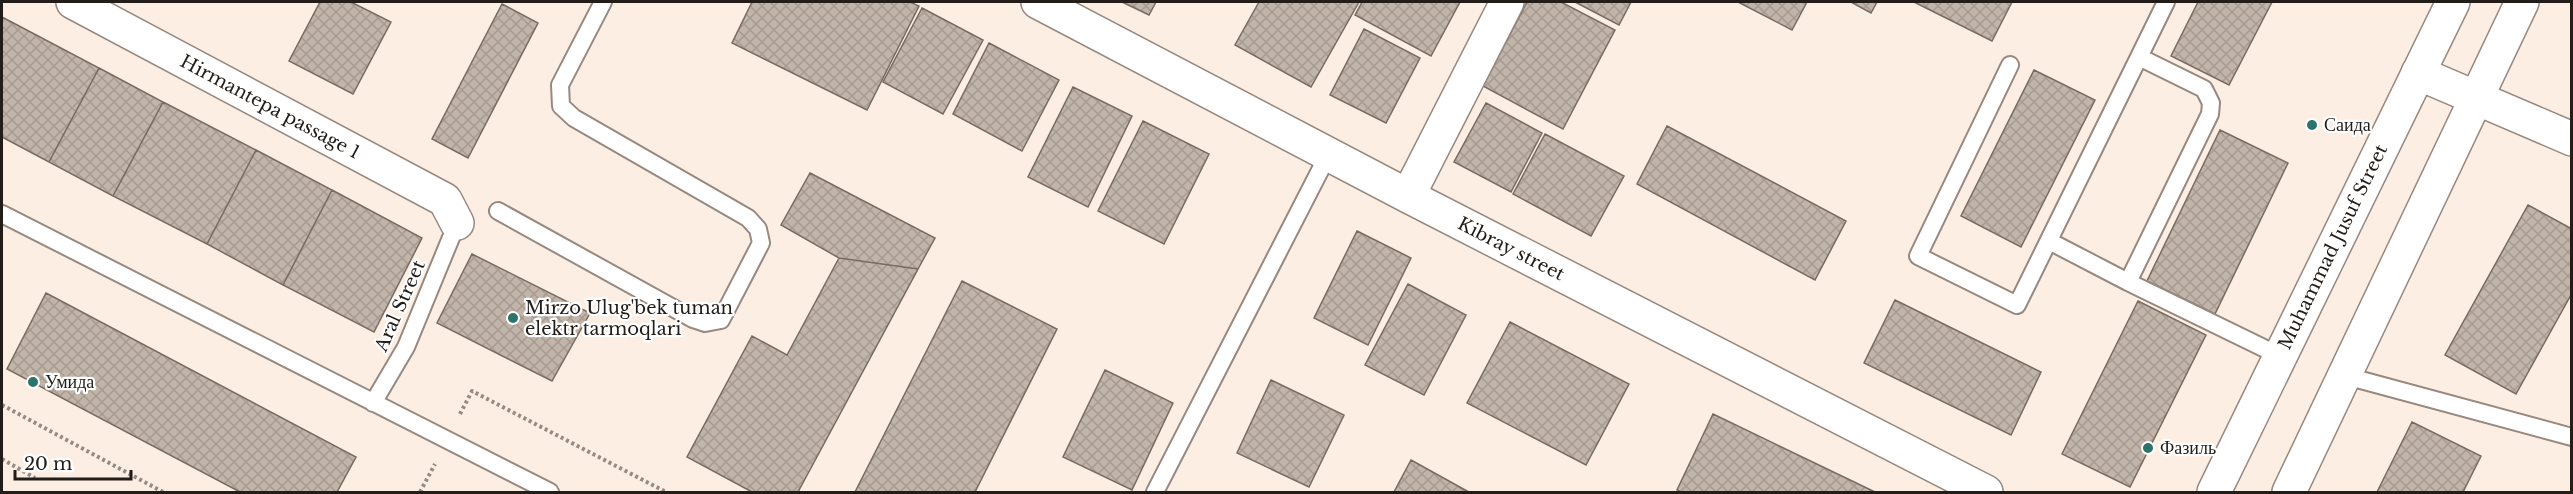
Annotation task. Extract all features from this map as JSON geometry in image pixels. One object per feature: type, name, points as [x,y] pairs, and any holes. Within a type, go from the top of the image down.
[{"type":"street","name":"Hirmantepa passage 1","points":[[73,2],[445,200],[457,223]]},
{"type":"street","name":"Kibray street","points":[[1042,2],[1416,201],[1986,492]]},
{"type":"street","points":[[1416,201],[1507,2]]},
{"type":"street","name":"Muhammad Jusuf Street","points":[[2214,492],[2453,2]]},
{"type":"street","points":[[2289,492],[2522,2]]},
{"type":"street","points":[[2418,73],[2571,139]]},
{"type":"lane","points":[[498,211],[693,319],[705,323],[721,321],[761,243],[758,229],[748,218],[567,113],[561,106],[560,85],[603,2]]},
{"type":"lane","points":[[2010,65],[1918,256],[2018,305],[2166,2]]},
{"type":"lane","points":[[2128,282],[2210,114],[2211,103],[2204,89],[2139,57]]},
{"type":"lane","points":[[1155,492],[1328,155]]},
{"type":"lane","points":[[2,214],[550,492]]},
{"type":"lane","name":"Aral Street","points":[[373,403],[406,347],[457,223]]},
{"type":"lane","points":[[2049,241],[2280,356]]},
{"type":"lane","points":[[2346,376],[2571,437]]},
{"type":"path","points":[[420,492],[472,391],[666,492]]},
{"type":"path","points":[[2,405],[163,492]]},
{"type":"path","points":[[2,459],[35,478]]},
{"type":"building","points":[[320,2],[351,2],[391,22],[353,94],[289,61]]},
{"type":"building","points":[[752,2],[910,2],[919,6],[867,110],[732,43]]},
{"type":"building","points":[[1122,2],[1156,2],[1149,15]]},
{"type":"building","points":[[1259,2],[1359,2],[1311,87],[1235,45]]},
{"type":"building","points":[[1362,2],[1460,2],[1431,56],[1355,15]]},
{"type":"building","points":[[1527,2],[1561,2],[1615,30],[1563,129],[1483,86]]},
{"type":"building","points":[[1575,2],[1631,2],[1619,25]]},
{"type":"building","points":[[1738,2],[1807,2],[1792,30]]},
{"type":"building","points":[[1851,2],[1877,2],[1871,13]]},
{"type":"building","points":[[1914,2],[2012,2],[1992,41]]},
{"type":"building","points":[[2198,2],[2272,2],[2229,85],[2171,56]]},
{"type":"building","points":[[502,4],[538,23],[468,158],[432,139]]},
{"type":"building","points":[[922,8],[983,40],[943,114],[883,82]]},
{"type":"building","points":[[2,17],[99,68],[49,162],[2,137]]},
{"type":"building","points":[[1364,29],[1420,58],[1386,123],[1330,95]]},
{"type":"building","points":[[989,43],[1059,80],[1022,151],[953,114]]},
{"type":"building","points":[[99,68],[163,102],[113,196],[49,162]]},
{"type":"building","points":[[2034,70],[2095,100],[2021,247],[1961,216]]},
{"type":"building","points":[[1073,87],[1132,116],[1088,207],[1028,177]]},
{"type":"building","points":[[163,102],[256,150],[207,244],[113,196]]},
{"type":"building","points":[[1486,103],[1542,133],[1511,192],[1454,162]]},
{"type":"building","points":[[1143,121],[1209,154],[1164,244],[1098,211]]},
{"type":"building","points":[[1667,126],[1846,221],[1815,280],[1637,184]]},
{"type":"building","points":[[2220,130],[2288,163],[2215,314],[2147,281]]},
{"type":"building","points":[[1545,134],[1624,176],[1591,236],[1513,194]]},
{"type":"building","points":[[256,150],[332,190],[283,285],[207,244]]},
{"type":"building","points":[[810,173],[935,238],[918,269],[839,258],[781,225]]},
{"type":"building","points":[[332,190],[422,238],[374,332],[283,285]]},
{"type":"building","points":[[2528,205],[2572,229],[2572,293],[2516,394],[2445,355]]},
{"type":"building","points":[[1357,231],[1411,258],[1368,345],[1314,318]]},
{"type":"building","name":"Mirzo Ulug'bek tuman elektr tarmoqlari","points":[[472,254],[590,313],[552,381],[437,323]]},
{"type":"building","points":[[839,258],[918,269],[798,492],[752,492],[687,457],[752,336],[787,355]]},
{"type":"building","points":[[962,281],[1057,329],[975,492],[855,492]]},
{"type":"building","points":[[1408,284],[1466,315],[1424,395],[1365,365]]},
{"type":"building","points":[[46,293],[356,457],[337,492],[240,492],[7,369]]},
{"type":"building","points":[[1895,300],[2041,372],[2011,435],[1864,363]]},
{"type":"building","points":[[2138,301],[2206,335],[2130,487],[2062,454]]},
{"type":"building","points":[[1510,322],[1629,384],[1586,465],[1467,403]]},
{"type":"building","points":[[1105,370],[1173,403],[1132,490],[1063,457]]},
{"type":"building","points":[[1271,380],[1344,415],[1309,487],[1237,453]]},
{"type":"building","points":[[1713,414],[1875,492],[1681,492],[1677,490]]},
{"type":"building","points":[[2412,422],[2481,456],[2463,492],[2377,492]]},
{"type":"building","points":[[1411,460],[1467,491],[1394,492]]},
{"type":"place","name":"Саида","points":[[2312,125]]},
{"type":"place","name":"Mirzo Ulug'bek tuman elektr tarmoqlari","points":[[513,318]]},
{"type":"place","name":"Умида","points":[[33,382]]},
{"type":"place","name":"Фазиль","points":[[2148,448]]}]
